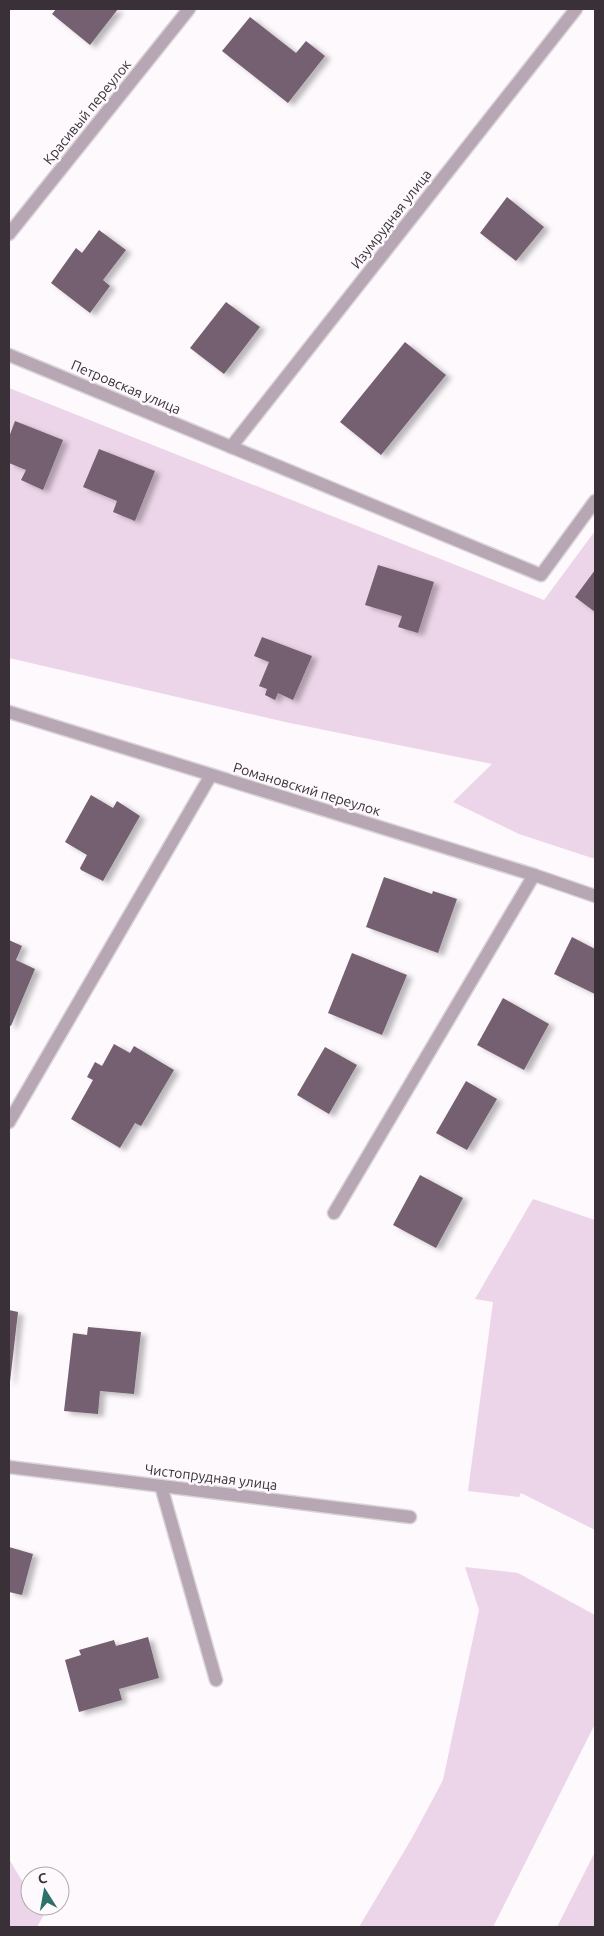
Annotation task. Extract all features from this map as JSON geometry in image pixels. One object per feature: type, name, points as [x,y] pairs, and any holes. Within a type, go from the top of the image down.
[{"type":"street","name":"Красивый переулок","points":[[9,234],[189,9]]},
{"type":"street","name":"Изумрудная улица","points":[[231,447],[576,9]]},
{"type":"street","name":"Петровская улица","points":[[9,355],[541,576],[595,501]]},
{"type":"street","name":"Романовский переулок","points":[[9,712],[534,875],[595,896]]},
{"type":"street","points":[[9,1122],[211,775]]},
{"type":"street","points":[[334,1213],[534,875]]},
{"type":"street","name":"Чистопрудная улица","points":[[9,1467],[410,1517]]},
{"type":"street","points":[[161,1486],[216,1680]]},
{"type":"shaded area","points":[[9,388],[544,600],[595,531],[595,859],[519,834],[453,802],[492,764],[285,722],[9,658]]},
{"type":"shaded area","points":[[533,1199],[595,1220],[595,1530],[521,1493],[519,1497],[468,1491],[493,1302],[475,1299]]},
{"type":"shaded area","points":[[465,1567],[518,1573],[595,1615],[595,1724],[493,1927],[359,1927],[412,1838],[443,1780],[479,1610]]},
{"type":"shaded area","points":[[595,1852],[595,1927],[557,1927]]},
{"type":"shaded area","points":[[9,1859],[20,1877],[20,1916],[43,1916],[37,1927],[9,1927]]},
{"type":"building","points":[[56,9],[118,9],[90,45],[52,14]]},
{"type":"building","points":[[250,17],[296,53],[306,41],[325,56],[288,103],[222,51]]},
{"type":"building","points":[[507,197],[544,227],[516,261],[480,233]]},
{"type":"building","points":[[99,230],[126,250],[103,280],[110,286],[90,313],[51,283],[76,248],[82,253]]},
{"type":"building","points":[[226,302],[260,327],[224,374],[190,348]]},
{"type":"building","points":[[405,342],[446,375],[381,455],[340,422]]},
{"type":"building","points":[[15,421],[63,440],[43,490],[21,480],[26,470],[9,463],[9,437]]},
{"type":"building","points":[[99,449],[155,471],[135,521],[113,512],[117,501],[83,487]]},
{"type":"building","points":[[378,565],[434,582],[418,633],[398,627],[402,616],[365,605]]},
{"type":"building","points":[[595,570],[595,612],[575,597]]},
{"type":"building","points":[[262,637],[312,656],[293,700],[278,693],[275,700],[265,695],[267,689],[259,686],[269,662],[254,656]]},
{"type":"building","points":[[91,795],[113,808],[117,801],[140,816],[103,881],[81,870],[80,868],[87,855],[65,842]]},
{"type":"building","points":[[384,877],[432,894],[433,891],[457,899],[438,953],[366,927]]},
{"type":"building","points":[[572,937],[595,949],[595,994],[554,974]]},
{"type":"building","points":[[9,940],[22,946],[16,960],[35,969],[11,1026],[9,1025]]},
{"type":"building","points":[[352,953],[407,975],[382,1035],[328,1013]]},
{"type":"building","points":[[503,998],[549,1024],[524,1070],[477,1045]]},
{"type":"building","points":[[114,1044],[130,1053],[134,1046],[174,1070],[141,1126],[135,1123],[120,1148],[71,1119],[93,1080],[87,1077],[95,1062],[102,1066]]},
{"type":"building","points":[[325,1047],[357,1065],[329,1114],[297,1095]]},
{"type":"building","points":[[466,1081],[497,1099],[467,1150],[436,1133]]},
{"type":"building","points":[[420,1175],[463,1198],[436,1248],[393,1225]]},
{"type":"building","points":[[9,1310],[18,1312],[10,1382],[9,1382]]},
{"type":"building","points":[[88,1327],[141,1332],[134,1394],[100,1391],[98,1414],[64,1411],[73,1333],[87,1335]]},
{"type":"building","points":[[9,1547],[33,1554],[22,1595],[9,1592]]},
{"type":"building","points":[[148,1637],[159,1678],[119,1689],[122,1700],[79,1712],[65,1660],[81,1655],[79,1650],[114,1640],[116,1646]]}]
